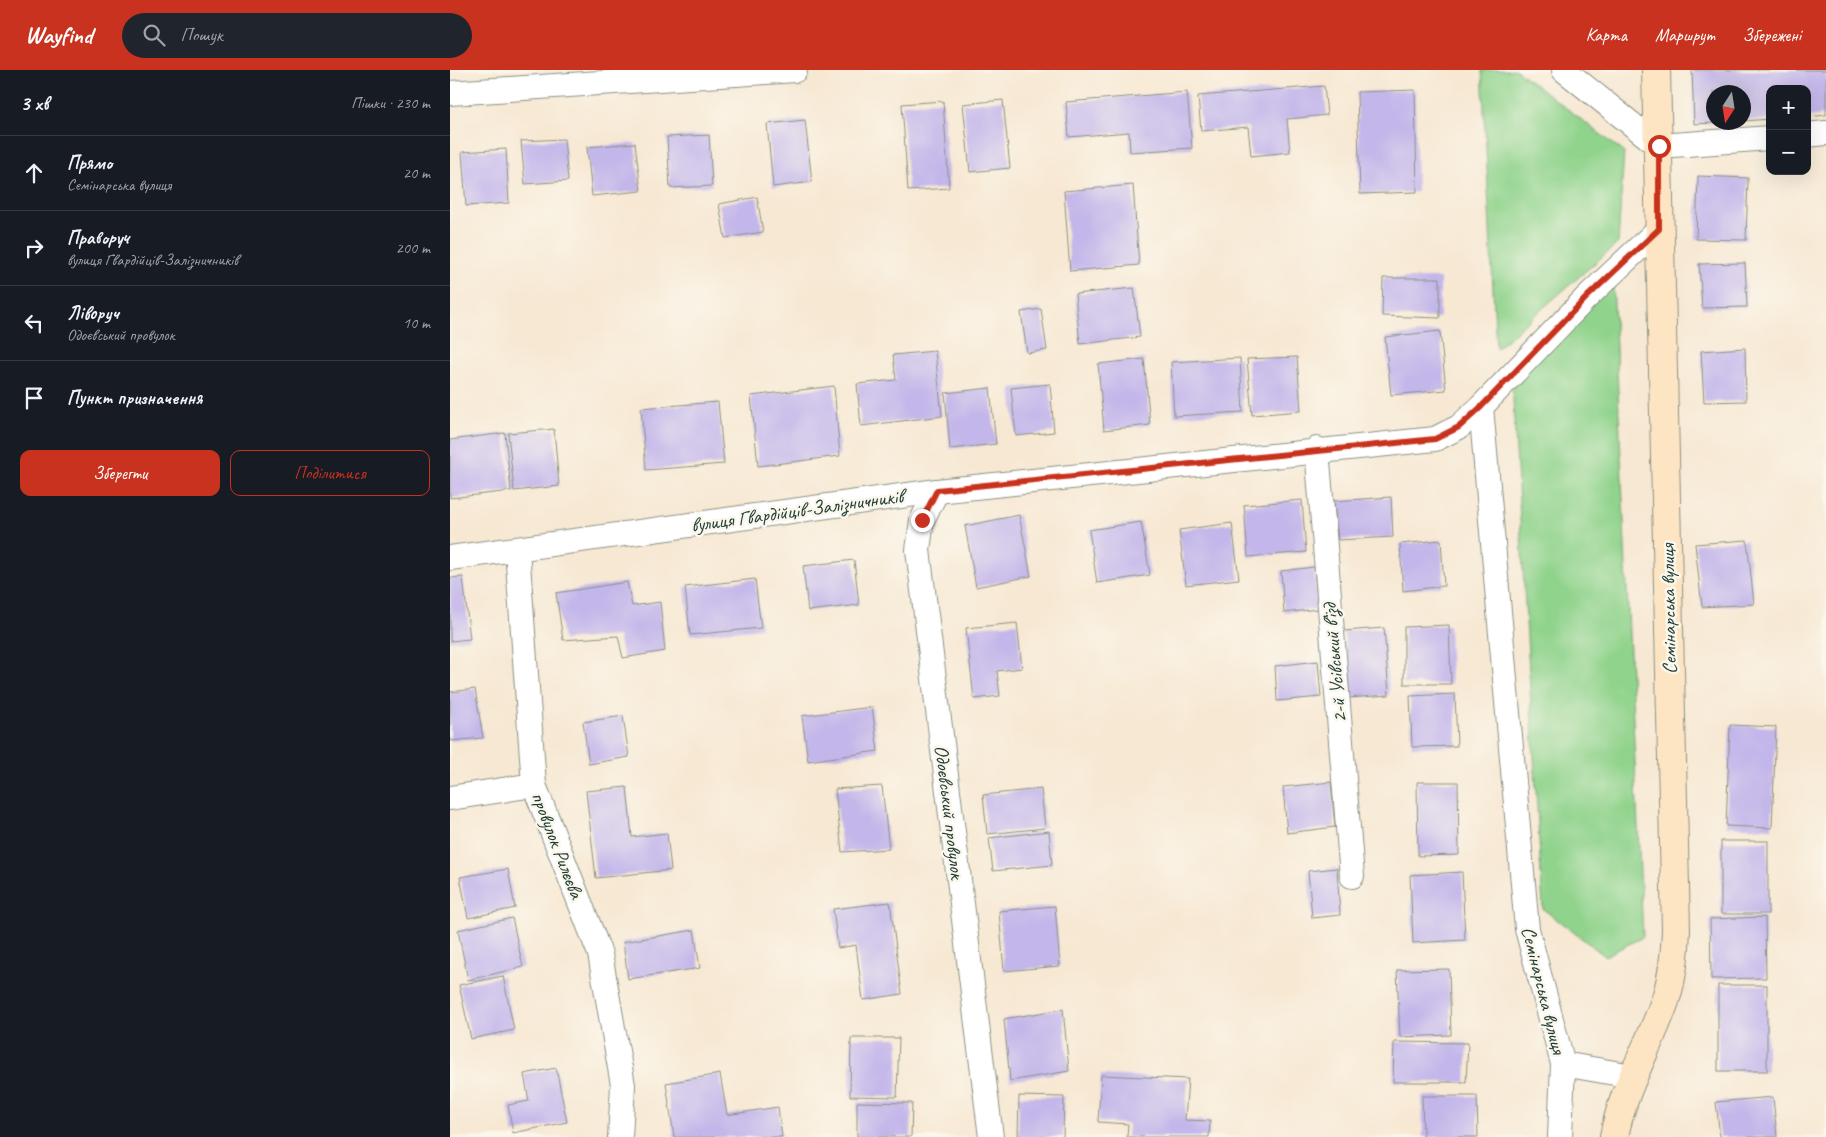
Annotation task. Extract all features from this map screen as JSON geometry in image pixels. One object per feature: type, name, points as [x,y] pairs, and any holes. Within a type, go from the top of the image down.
[{"type":"main road","name":"Семінарська вулиця","points":[[1614,1137],[1624,1096],[1667,996],[1674,961],[1676,930],[1656,70]]},
{"type":"street","points":[[450,93],[795,70]]},
{"type":"street","points":[[1564,70],[1659,146],[1766,138]]},
{"type":"street","points":[[1811,135],[1826,134]]},
{"type":"street","name":"вулиця Гвардійців-Залізничників","points":[[450,558],[937,490],[1317,449],[1435,439],[1459,427],[1481,407],[1587,297],[1659,229]]},
{"type":"street","name":"Семінарська вулиця","points":[[1481,407],[1527,929],[1563,1064],[1560,1137]]},
{"type":"street","name":"2-й Усівський в’їзд","points":[[1317,449],[1352,876]]},
{"type":"street","name":"Одоєвський провулок","points":[[937,490],[922,520],[918,550],[991,1137]]},
{"type":"street","name":"провулок Рилєєва","points":[[517,549],[534,785],[600,954],[623,1085],[620,1137]]},
{"type":"street","points":[[450,798],[534,785]]},
{"type":"street","points":[[1563,1064],[1632,1076]]},
{"type":"green space","points":[[1482,70],[1516,70],[1624,152],[1618,243],[1496,349]]},
{"type":"green space","points":[[1613,282],[1643,937],[1605,956],[1543,909],[1512,383]]},
{"type":"building","points":[[1692,70],[1826,70],[1826,115],[1811,117],[1811,85],[1766,85],[1766,119],[1751,120],[1751,85],[1706,85],[1706,123],[1694,124]]},
{"type":"building","points":[[1324,86],[1327,115],[1287,119],[1290,152],[1251,156],[1248,127],[1201,131],[1198,96]]},
{"type":"building","points":[[1415,90],[1417,192],[1360,194],[1357,92]]},
{"type":"building","points":[[1187,92],[1192,148],[1130,152],[1129,132],[1069,137],[1066,102]]},
{"type":"building","points":[[1003,100],[1010,168],[970,172],[963,104]]},
{"type":"building","points":[[943,101],[949,188],[908,191],[902,104]]},
{"type":"building","points":[[805,120],[812,182],[773,187],[767,124]]},
{"type":"building","points":[[709,135],[712,186],[670,188],[667,137]]},
{"type":"building","points":[[564,139],[568,181],[525,184],[521,141]]},
{"type":"building","points":[[635,143],[641,191],[592,196],[587,147]]},
{"type":"building","points":[[506,149],[509,203],[466,206],[462,152]]},
{"type":"building","points":[[1698,176],[1748,178],[1746,240],[1696,239]]},
{"type":"building","points":[[1133,185],[1139,265],[1070,271],[1064,191]]},
{"type":"building","points":[[757,197],[763,232],[725,238],[719,204]]},
{"type":"building","points":[[1745,263],[1747,307],[1702,308],[1699,264]]},
{"type":"building","points":[[1383,278],[1440,278],[1440,318],[1382,316]]},
{"type":"building","points":[[1134,288],[1140,337],[1080,344],[1075,294]]},
{"type":"building","points":[[1041,309],[1047,350],[1027,353],[1021,312]]},
{"type":"building","points":[[1440,331],[1446,390],[1391,395],[1385,337]]},
{"type":"building","points":[[1745,348],[1746,401],[1704,402],[1701,351]]},
{"type":"building","points":[[935,351],[942,416],[861,426],[857,384],[896,380],[893,355]]},
{"type":"building","points":[[1297,357],[1301,411],[1252,415],[1247,359]]},
{"type":"building","points":[[1240,358],[1243,412],[1174,416],[1171,362]]},
{"type":"building","points":[[1144,359],[1150,425],[1104,430],[1098,364]]},
{"type":"building","points":[[1050,384],[1054,432],[1016,436],[1011,388]]},
{"type":"building","points":[[834,386],[840,456],[758,466],[751,396]]},
{"type":"building","points":[[990,388],[996,444],[950,449],[945,393]]},
{"type":"building","points":[[718,402],[724,464],[646,470],[641,408]]},
{"type":"building","points":[[554,429],[559,486],[514,491],[508,433]]},
{"type":"building","points":[[505,433],[511,491],[450,498],[450,440]]},
{"type":"building","points":[[1391,497],[1393,537],[1338,540],[1334,501]]},
{"type":"building","points":[[1302,500],[1306,552],[1248,557],[1244,505]]},
{"type":"building","points":[[1019,515],[1031,576],[976,587],[965,526]]},
{"type":"building","points":[[1141,522],[1150,575],[1097,583],[1089,530]]},
{"type":"building","points":[[1232,523],[1239,579],[1186,585],[1179,530]]},
{"type":"building","points":[[1441,540],[1444,586],[1403,591],[1400,544]]},
{"type":"building","points":[[1747,540],[1754,604],[1702,607],[1695,544]]},
{"type":"building","points":[[854,560],[859,605],[808,611],[803,566]]},
{"type":"building","points":[[1314,567],[1318,609],[1284,613],[1281,571]]},
{"type":"building","points":[[463,577],[470,639],[450,641],[450,578]]},
{"type":"building","points":[[755,579],[761,628],[690,635],[685,587]]},
{"type":"building","points":[[627,582],[632,606],[660,602],[665,651],[623,658],[618,636],[563,640],[556,593]]},
{"type":"building","points":[[1017,623],[1022,668],[997,671],[1000,696],[974,699],[966,628]]},
{"type":"building","points":[[1449,625],[1451,684],[1404,684],[1404,627]]},
{"type":"building","points":[[1384,628],[1389,695],[1348,698],[1344,631]]},
{"type":"building","points":[[1318,661],[1321,697],[1277,701],[1275,666]]},
{"type":"building","points":[[475,689],[483,738],[450,741],[450,692]]},
{"type":"building","points":[[1455,694],[1457,746],[1412,747],[1410,696]]},
{"type":"building","points":[[872,707],[878,751],[808,761],[802,716]]},
{"type":"building","points":[[623,716],[629,757],[589,764],[583,722]]},
{"type":"building","points":[[1730,725],[1776,727],[1772,828],[1726,826]]},
{"type":"building","points":[[1331,782],[1335,827],[1287,833],[1283,787]]},
{"type":"building","points":[[1417,782],[1458,782],[1459,855],[1418,856]]},
{"type":"building","points":[[882,786],[889,849],[842,852],[835,789]]},
{"type":"building","points":[[627,787],[632,837],[667,833],[671,870],[596,878],[586,791]]},
{"type":"building","points":[[1041,789],[1045,828],[987,834],[983,795]]},
{"type":"building","points":[[1049,831],[1052,865],[993,871],[989,838]]},
{"type":"building","points":[[1721,841],[1768,841],[1768,914],[1721,914]]},
{"type":"building","points":[[1337,868],[1340,915],[1312,918],[1308,871]]},
{"type":"building","points":[[508,869],[515,908],[468,918],[460,877]]},
{"type":"building","points":[[1462,872],[1465,940],[1413,943],[1410,875]]},
{"type":"building","points":[[890,902],[902,994],[863,1000],[856,945],[838,948],[833,909]]},
{"type":"building","points":[[1055,906],[1060,966],[1004,971],[999,911]]},
{"type":"building","points":[[1765,917],[1766,978],[1711,979],[1710,919]]},
{"type":"building","points":[[512,918],[523,967],[468,980],[458,930]]},
{"type":"building","points":[[694,930],[700,968],[628,979],[623,942]]},
{"type":"building","points":[[1449,969],[1451,1035],[1400,1037],[1397,970]]},
{"type":"building","points":[[503,976],[514,1030],[471,1039],[459,985]]},
{"type":"building","points":[[1718,985],[1767,985],[1767,1071],[1718,1071]]},
{"type":"building","points":[[1063,1009],[1069,1071],[1010,1081],[1004,1019]]},
{"type":"building","points":[[851,1038],[899,1038],[897,1097],[850,1096]]},
{"type":"building","points":[[1394,1042],[1468,1043],[1466,1082],[1393,1082]]},
{"type":"building","points":[[556,1068],[567,1122],[513,1133],[508,1105],[529,1101],[524,1074]]},
{"type":"building","points":[[720,1074],[727,1115],[778,1107],[782,1137],[674,1137],[666,1083]]},
{"type":"building","points":[[1101,1075],[1188,1079],[1185,1120],[1210,1121],[1209,1137],[1127,1137],[1128,1124],[1098,1122]]},
{"type":"building","points":[[1019,1096],[1064,1097],[1063,1137],[1018,1137]]},
{"type":"building","points":[[1422,1096],[1477,1096],[1478,1137],[1423,1137]]},
{"type":"building","points":[[1773,1097],[1777,1137],[1720,1137],[1716,1102]]},
{"type":"building","points":[[857,1102],[912,1103],[911,1137],[857,1137]]},
{"type":"route","points":[[922,520],[937,490],[1317,449],[1435,439],[1459,427],[1481,407],[1587,297],[1659,229],[1659,146]]}]
